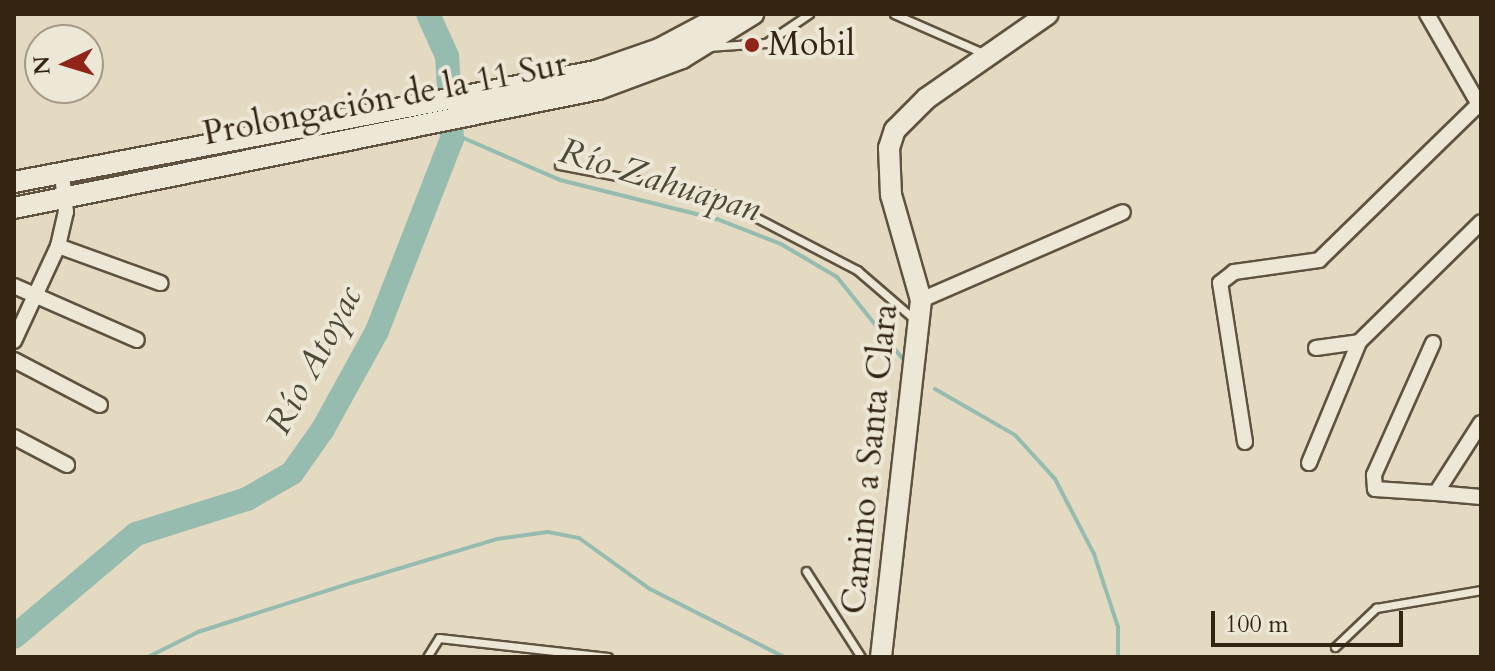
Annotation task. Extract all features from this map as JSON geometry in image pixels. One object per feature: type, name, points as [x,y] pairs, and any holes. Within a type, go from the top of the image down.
[{"type":"main road","name":"Prolongación de la 11 Sur","points":[[639,68],[725,14]]},
{"type":"main road","name":"Prolongación de la 11 Sur","points":[[14,182],[321,132],[639,68],[702,46],[753,14]]},
{"type":"main road","name":"Camino a Santa Clara","points":[[881,657],[921,300],[891,195],[889,148],[908,115],[1048,14]]},
{"type":"main road","name":"Prolongación de la 11 Sur","points":[[14,208],[66,198],[321,132]]},
{"type":"street","points":[[1245,442],[1220,283],[1234,272],[1319,260],[1479,107],[1427,14]]},
{"type":"street","points":[[14,341],[58,246],[66,198],[62,173]]},
{"type":"street","points":[[921,300],[1123,212]]},
{"type":"street","points":[[1309,463],[1359,342],[1481,222]]},
{"type":"street","points":[[58,246],[160,283]]},
{"type":"street","points":[[14,286],[137,340]]},
{"type":"street","points":[[1316,348],[1359,342]]},
{"type":"street","points":[[1433,343],[1373,483],[1387,494],[1436,493],[1481,497]]},
{"type":"street","points":[[14,360],[100,405]]},
{"type":"street","points":[[1436,493],[1481,423]]},
{"type":"street","points":[[14,437],[67,465]]},
{"type":"lane","points":[[702,46],[766,43],[809,14]]},
{"type":"lane","points":[[894,14],[990,57]]},
{"type":"lane","points":[[559,165],[711,194],[857,270],[919,323]]},
{"type":"lane","points":[[806,571],[861,657]]},
{"type":"lane","points":[[1335,647],[1376,608],[1481,590]]},
{"type":"lane","points":[[427,657],[439,638],[605,657]]},
{"type":"waterway","name":"Río Atoyac","points":[[14,637],[136,534],[247,499],[292,473],[323,429],[377,331],[452,139],[447,56],[428,14]]},
{"type":"waterway","name":"Río Zahuapan","points":[[452,133],[560,180],[717,219],[781,244],[837,277],[906,363]]},
{"type":"waterway","name":"Río Zahuapan","points":[[935,389],[1015,435],[1055,479],[1094,554],[1118,627],[1118,657]]},
{"type":"waterway","points":[[148,657],[198,632],[351,583],[497,539],[548,532],[579,538],[650,589],[784,657]]},
{"type":"place","name":"Mobil","points":[[752,45]]}]
